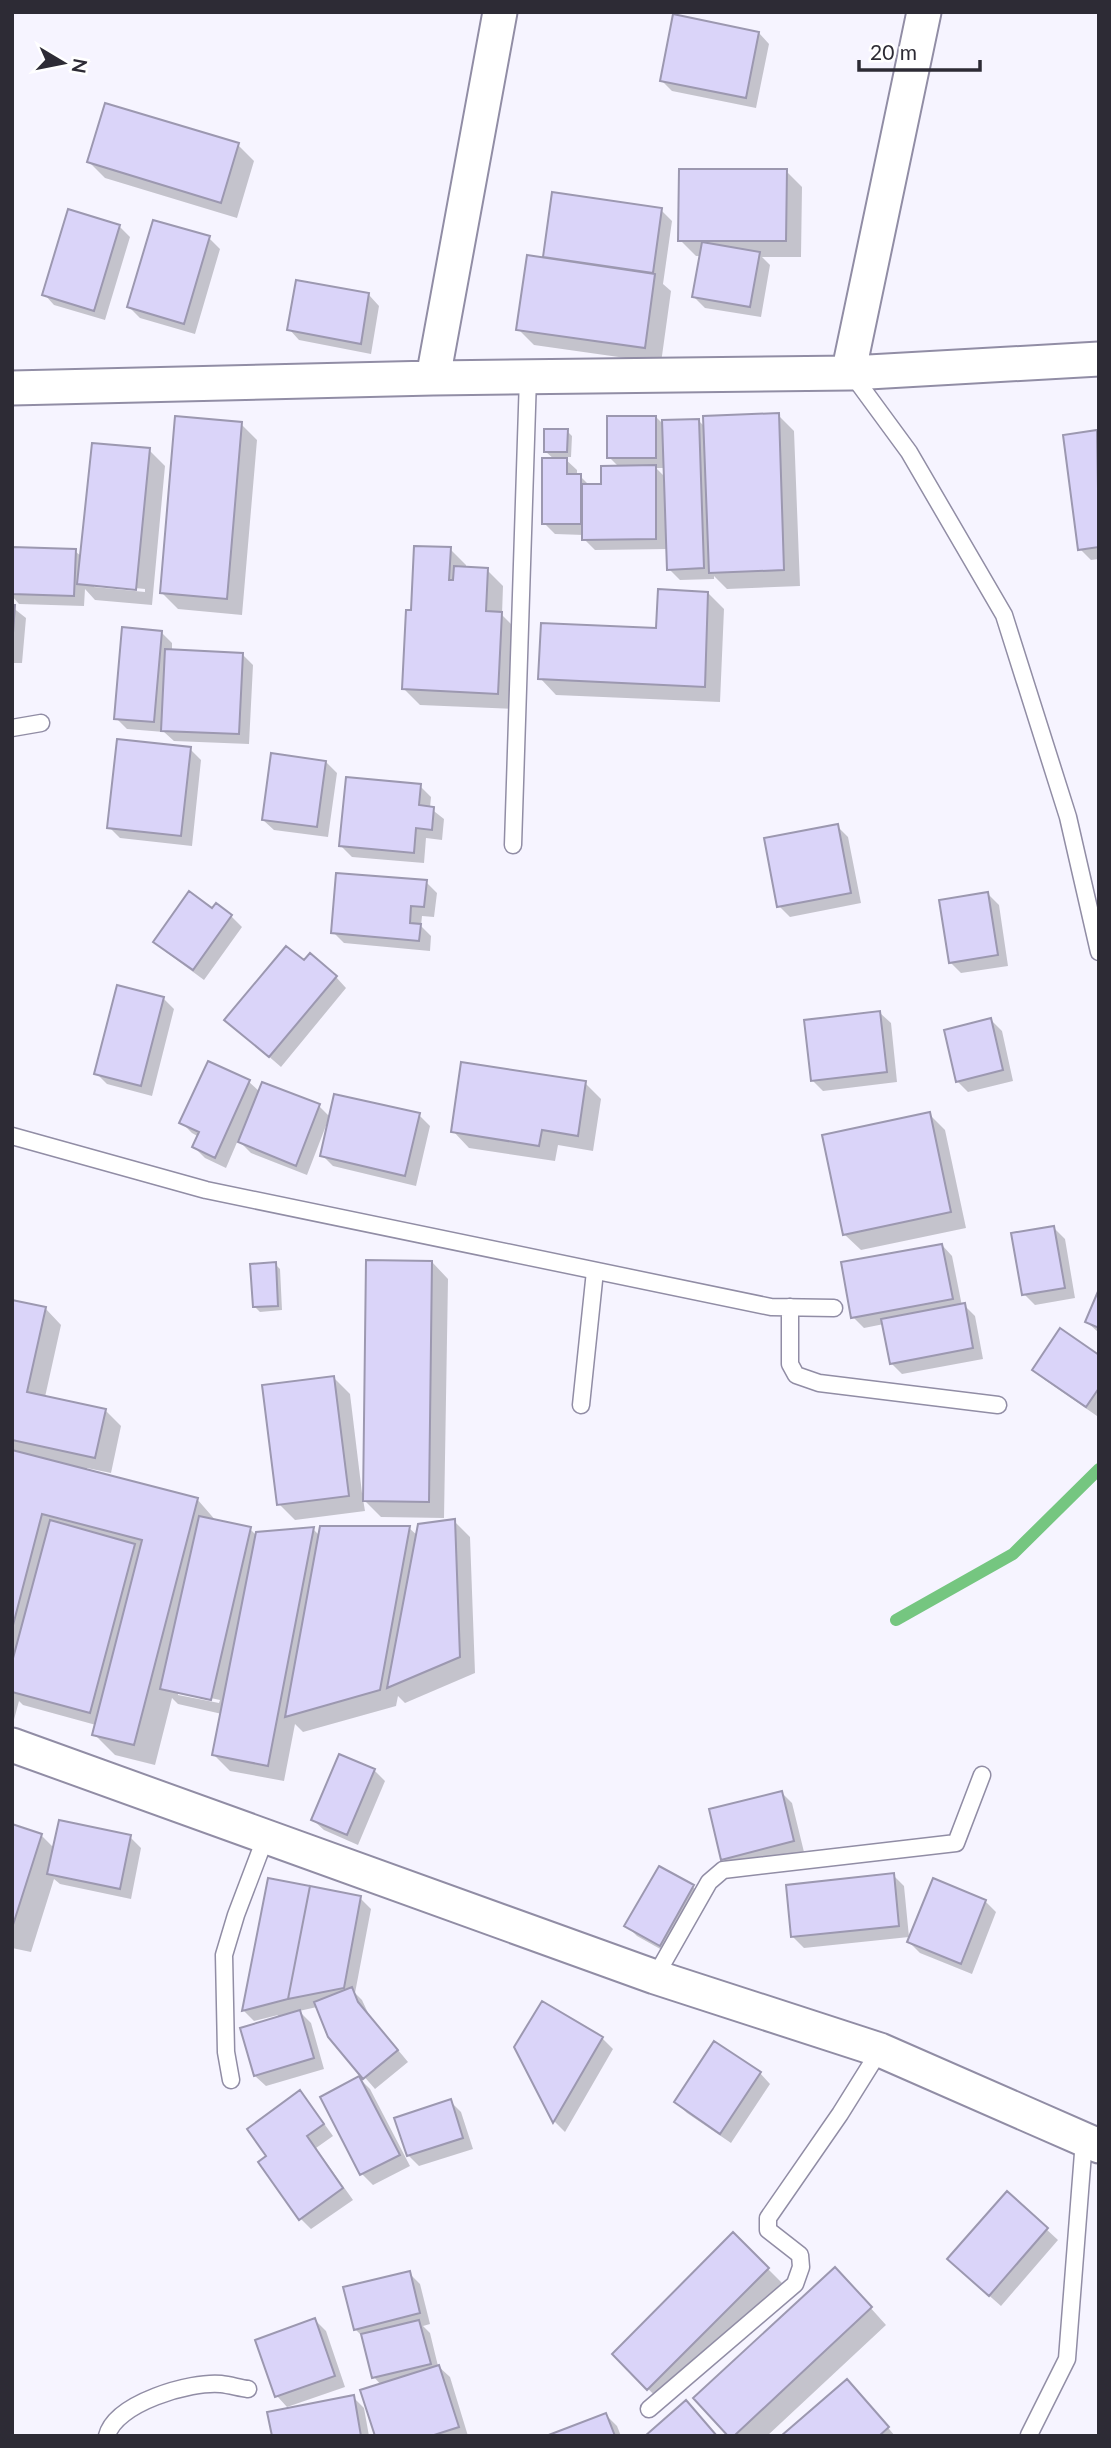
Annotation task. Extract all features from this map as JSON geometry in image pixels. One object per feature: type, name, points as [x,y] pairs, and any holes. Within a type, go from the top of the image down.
[{"type":"street","points":[[851,373],[850,365],[924,12]]},
{"type":"street","points":[[433,377],[495,13]]},
{"type":"street","points":[[12,388],[433,377],[851,373],[1099,359]]},
{"type":"street","points":[[12,1745],[655,1977],[880,2050],[1091,2143]]},
{"type":"lane","points":[[851,373],[909,452],[1004,615],[1068,817],[1099,952]]},
{"type":"lane","points":[[513,845],[528,377]]},
{"type":"lane","points":[[12,728],[41,723]]},
{"type":"lane","points":[[12,1136],[206,1190],[771,1307],[834,1308]]},
{"type":"lane","points":[[581,1405],[595,1271]]},
{"type":"lane","points":[[790,1307],[790,1364],[796,1375],[819,1384],[998,1405]]},
{"type":"lane","points":[[655,1977],[709,1882],[723,1870],[956,1843],[982,1775]]},
{"type":"lane","points":[[232,2080],[226,2052],[223,1955],[266,1836]]},
{"type":"lane","points":[[649,2409],[795,2284],[801,2267],[800,2255],[768,2230],[768,2218],[880,2050]]},
{"type":"lane","points":[[1029,2435],[1067,2359],[1091,2143]]},
{"type":"lane","points":[[107,2436],[109,2428],[129,2410],[167,2391],[219,2384],[248,2389]]},
{"type":"building","points":[[673,14],[759,32],[746,98],[660,81]]},
{"type":"building","points":[[105,103],[239,143],[221,203],[87,162]]},
{"type":"building","points":[[679,169],[787,169],[786,241],[678,241]]},
{"type":"building","points":[[552,192],[662,208],[653,273],[543,257]]},
{"type":"building","points":[[68,209],[120,225],[94,311],[42,295]]},
{"type":"building","points":[[153,220],[210,236],[184,324],[127,307]]},
{"type":"building","points":[[702,242],[760,252],[750,307],[692,297]]},
{"type":"building","points":[[527,255],[655,274],[645,348],[516,330]]},
{"type":"building","points":[[296,280],[369,293],[361,344],[287,330]]},
{"type":"building","points":[[779,413],[784,570],[709,573],[703,416]]},
{"type":"building","points":[[175,416],[242,422],[227,599],[160,593]]},
{"type":"building","points":[[607,416],[656,416],[656,458],[607,458]]},
{"type":"building","points":[[699,419],[704,568],[667,570],[662,420]]},
{"type":"building","points":[[544,429],[568,429],[567,452],[544,452]]},
{"type":"building","points":[[1097,430],[1099,547],[1078,550],[1063,435]]},
{"type":"building","points":[[92,443],[150,448],[136,590],[77,584]]},
{"type":"building","points":[[542,458],[567,458],[567,474],[581,474],[581,524],[542,524]]},
{"type":"building","points":[[656,465],[656,539],[582,540],[582,484],[601,484],[601,466]]},
{"type":"building","points":[[414,546],[451,547],[449,580],[453,580],[454,566],[488,568],[486,611],[502,612],[498,694],[402,689],[406,610],[411,610]]},
{"type":"building","points":[[12,547],[76,549],[74,596],[12,594]]},
{"type":"building","points":[[658,589],[708,592],[705,687],[538,679],[541,623],[656,628]]},
{"type":"building","points":[[12,605],[15,605],[12,647]]},
{"type":"building","points":[[122,627],[162,631],[154,722],[114,719]]},
{"type":"building","points":[[165,649],[243,653],[239,734],[161,731]]},
{"type":"building","points":[[117,739],[191,747],[181,836],[107,828]]},
{"type":"building","points":[[271,753],[326,761],[317,827],[262,820]]},
{"type":"building","points":[[346,777],[421,784],[419,805],[434,807],[432,830],[416,828],[414,853],[339,846]]},
{"type":"building","points":[[838,824],[851,893],[777,907],[764,838]]},
{"type":"building","points":[[336,873],[427,880],[424,907],[411,906],[410,923],[421,924],[419,941],[331,933]]},
{"type":"building","points":[[189,891],[212,908],[216,903],[232,915],[193,970],[153,942]]},
{"type":"building","points":[[988,892],[998,955],[949,963],[939,900]]},
{"type":"building","points":[[286,946],[304,960],[310,953],[337,976],[269,1057],[224,1020]]},
{"type":"building","points":[[117,985],[164,997],[141,1086],[94,1074]]},
{"type":"building","points":[[880,1011],[887,1072],[811,1081],[804,1020]]},
{"type":"building","points":[[991,1018],[1003,1070],[956,1082],[944,1030]]},
{"type":"building","points":[[208,1061],[250,1080],[215,1158],[192,1147],[199,1132],[179,1123]]},
{"type":"building","points":[[461,1062],[586,1081],[578,1136],[542,1130],[539,1146],[451,1132]]},
{"type":"building","points":[[262,1082],[320,1104],[296,1166],[238,1142]]},
{"type":"building","points":[[334,1094],[420,1113],[405,1176],[320,1156]]},
{"type":"building","points":[[930,1112],[951,1212],[843,1235],[822,1135]]},
{"type":"building","points":[[1054,1226],[1065,1288],[1022,1295],[1011,1233]]},
{"type":"building","points":[[942,1244],[953,1299],[851,1318],[841,1262]]},
{"type":"building","points":[[366,1260],[432,1261],[429,1502],[363,1501]]},
{"type":"building","points":[[276,1262],[278,1306],[253,1307],[250,1264]]},
{"type":"building","points":[[1099,1289],[1099,1328],[1085,1322]]},
{"type":"building","points":[[12,1300],[46,1307],[27,1392],[106,1409],[95,1458],[12,1440]]},
{"type":"building","points":[[965,1303],[973,1348],[890,1364],[881,1319]]},
{"type":"building","points":[[1060,1328],[1099,1355],[1099,1388],[1086,1407],[1032,1370]]},
{"type":"building","points":[[334,1376],[349,1496],[277,1505],[262,1385]]},
{"type":"building","points":[[12,1450],[198,1498],[134,1745],[92,1735],[142,1540],[42,1514],[12,1629]]},
{"type":"building","points":[[199,1516],[251,1527],[211,1700],[160,1689]]},
{"type":"building","points":[[455,1519],[460,1657],[387,1688],[418,1524]]},
{"type":"building","points":[[50,1520],[135,1544],[90,1713],[12,1692],[12,1662]]},
{"type":"building","points":[[320,1526],[410,1526],[380,1690],[285,1717]]},
{"type":"building","points":[[314,1527],[268,1766],[212,1755],[256,1532]]},
{"type":"building","points":[[339,1754],[375,1769],[347,1835],[311,1820]]},
{"type":"building","points":[[782,1791],[794,1841],[721,1860],[709,1809]]},
{"type":"building","points":[[59,1820],[131,1835],[120,1889],[47,1874]]},
{"type":"building","points":[[12,1824],[42,1834],[12,1928]]},
{"type":"building","points":[[659,1866],[694,1885],[660,1946],[624,1926]]},
{"type":"building","points":[[894,1873],[899,1926],[791,1937],[786,1885]]},
{"type":"building","points":[[268,1878],[310,1886],[288,1999],[242,2011]]},
{"type":"building","points":[[933,1878],[986,1900],[961,1964],[907,1942]]},
{"type":"building","points":[[310,1886],[361,1896],[344,1988],[288,1999]]},
{"type":"building","points":[[352,1987],[358,2002],[398,2050],[363,2079],[328,2037],[314,2002]]},
{"type":"building","points":[[542,2001],[603,2037],[553,2123],[514,2047]]},
{"type":"building","points":[[300,2010],[314,2058],[254,2076],[240,2028]]},
{"type":"building","points":[[714,2041],[761,2072],[720,2134],[674,2102]]},
{"type":"building","points":[[359,2076],[400,2155],[360,2175],[320,2097]]},
{"type":"building","points":[[300,2090],[324,2124],[307,2136],[343,2188],[299,2220],[258,2162],[266,2156],[247,2129]]},
{"type":"building","points":[[451,2099],[463,2138],[407,2156],[394,2118]]},
{"type":"building","points":[[1007,2191],[1048,2228],[989,2296],[947,2259]]},
{"type":"building","points":[[733,2232],[769,2268],[647,2390],[612,2354]]},
{"type":"building","points":[[835,2267],[872,2307],[734,2436],[728,2436],[693,2398]]},
{"type":"building","points":[[410,2271],[420,2313],[354,2330],[343,2287]]},
{"type":"building","points":[[315,2318],[335,2376],[275,2397],[255,2340]]},
{"type":"building","points":[[419,2320],[431,2364],[372,2378],[361,2334]]},
{"type":"building","points":[[439,2365],[459,2427],[431,2436],[375,2436],[360,2390]]},
{"type":"building","points":[[847,2379],[889,2427],[879,2436],[781,2436]]},
{"type":"building","points":[[354,2395],[361,2436],[272,2436],[267,2412]]},
{"type":"building","points":[[686,2400],[717,2436],[645,2436]]},
{"type":"building","points":[[606,2413],[615,2436],[546,2436]]},
{"type":"waterway","points":[[896,1620],[1013,1554],[1099,1469]]}]
